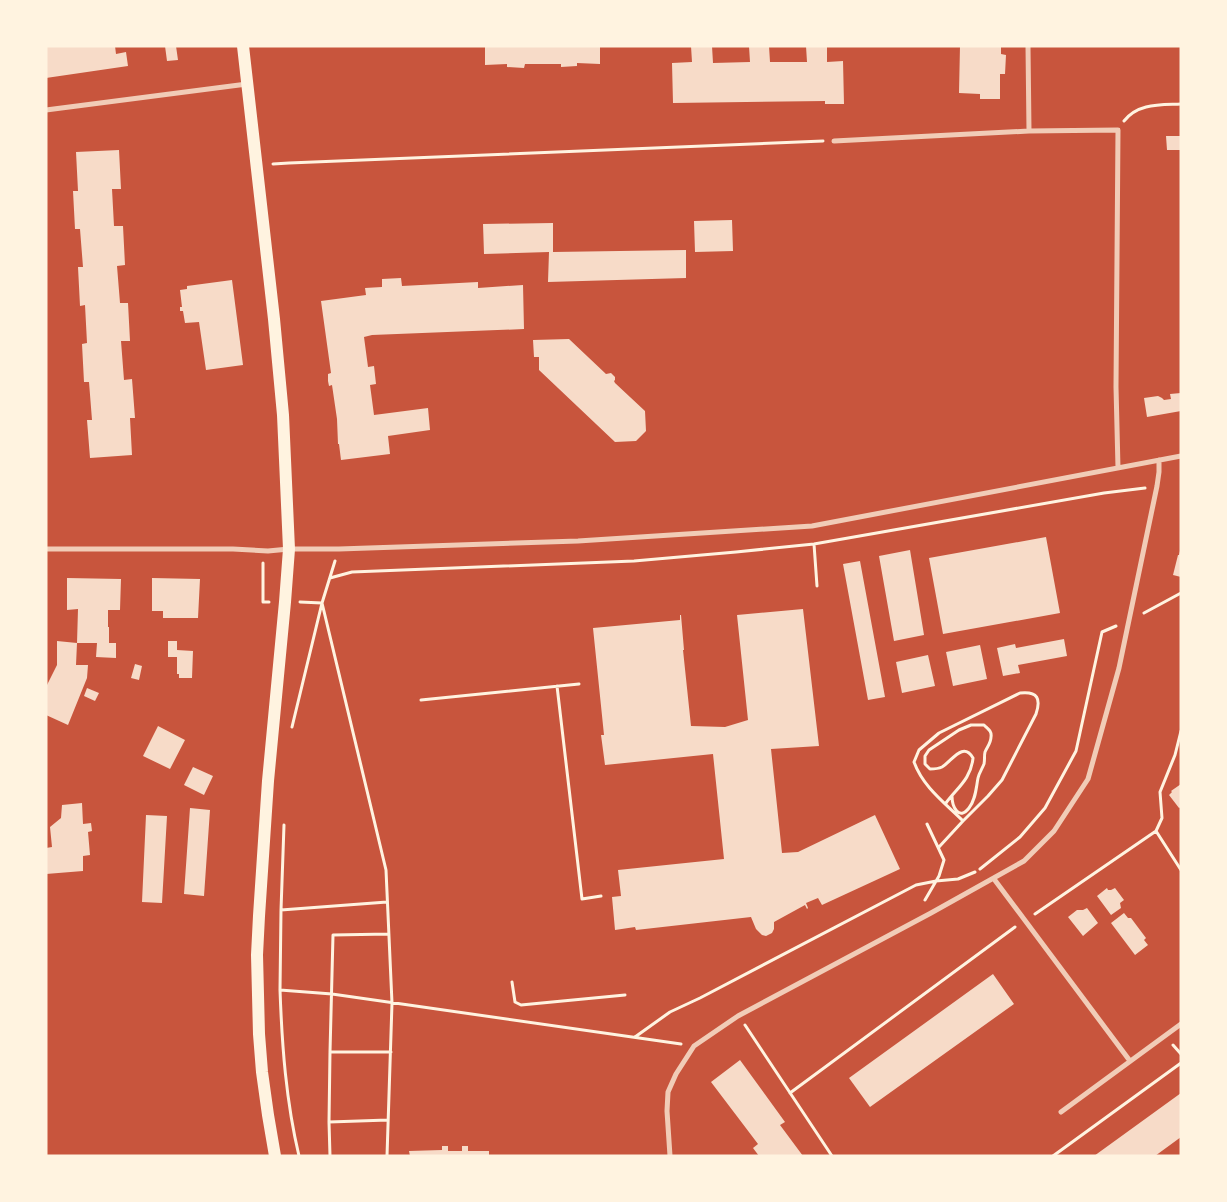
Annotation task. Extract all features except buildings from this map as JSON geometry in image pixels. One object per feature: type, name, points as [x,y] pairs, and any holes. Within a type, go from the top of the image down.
[{"type":"main road","points":[[243,46],[283,415],[289,549],[268,781],[257,955],[258,1026],[262,1072],[275,1156]]},
{"type":"street","points":[[1028,46],[1029,131]]},
{"type":"street","points":[[46,110],[247,84]]},
{"type":"street","points":[[834,141],[1029,131],[1118,130],[1116,387],[1118,468]]},
{"type":"street","points":[[46,549],[233,549],[268,551],[339,549],[578,541],[812,526],[1181,456]]},
{"type":"street","points":[[670,1156],[667,1111],[668,1092],[676,1074],[694,1046],[738,1016],[994,879],[1024,861],[1054,831],[1088,779],[1119,668],[1157,486],[1159,460]]},
{"type":"street","points":[[994,879],[1130,1061]]},
{"type":"street","points":[[1061,1112],[1181,1024]]},
{"type":"path","points":[[1118,130],[1128,116],[1146,106],[1181,104]]},
{"type":"path","points":[[256,167],[298,162],[834,141]]},
{"type":"path","points":[[1104,493],[1157,486]]},
{"type":"path","points":[[814,544],[817,586]]},
{"type":"path","points":[[290,731],[322,603],[339,549]]},
{"type":"path","points":[[635,1037],[670,1012],[916,884],[958,880],[980,869],[1020,837],[1045,808],[1076,751],[1102,632],[1129,621],[1181,593]]},
{"type":"path","points":[[322,603],[386,870],[392,1003],[386,1156]]},
{"type":"path","points":[[421,700],[579,684]]},
{"type":"path","points":[[557,686],[582,899],[601,896]]},
{"type":"path","points":[[939,847],[1002,780],[1036,714],[1039,704],[1038,698],[1034,694],[1020,693],[980,712],[939,733],[920,750],[914,762],[920,776],[927,786],[963,821]]},
{"type":"path","points":[[946,803],[971,771],[973,758],[967,751],[962,751],[943,766],[930,770],[925,764],[925,756],[929,750],[959,730],[970,725],[984,725],[990,731],[992,737],[985,752],[974,799],[968,810],[958,812],[954,808],[952,796]]},
{"type":"path","points":[[790,1093],[1025,920],[1156,831],[1162,818],[1160,792],[1175,755],[1181,730]]},
{"type":"path","points":[[925,901],[936,881],[944,860],[927,824]]},
{"type":"path","points":[[284,825],[280,990],[283,1054],[293,1130],[299,1156]]},
{"type":"path","points":[[1156,831],[1181,870]]},
{"type":"path","points":[[282,910],[387,902]]},
{"type":"path","points":[[330,1156],[332,935],[389,934]]},
{"type":"path","points":[[512,982],[515,1002],[521,1006],[625,994]]},
{"type":"path","points":[[280,990],[332,994],[694,1046]]},
{"type":"path","points":[[738,1016],[832,1156]]},
{"type":"path","points":[[330,1052],[391,1052]]},
{"type":"path","points":[[1053,1156],[1181,1063]]},
{"type":"path","points":[[329,1122],[388,1120]]}]
